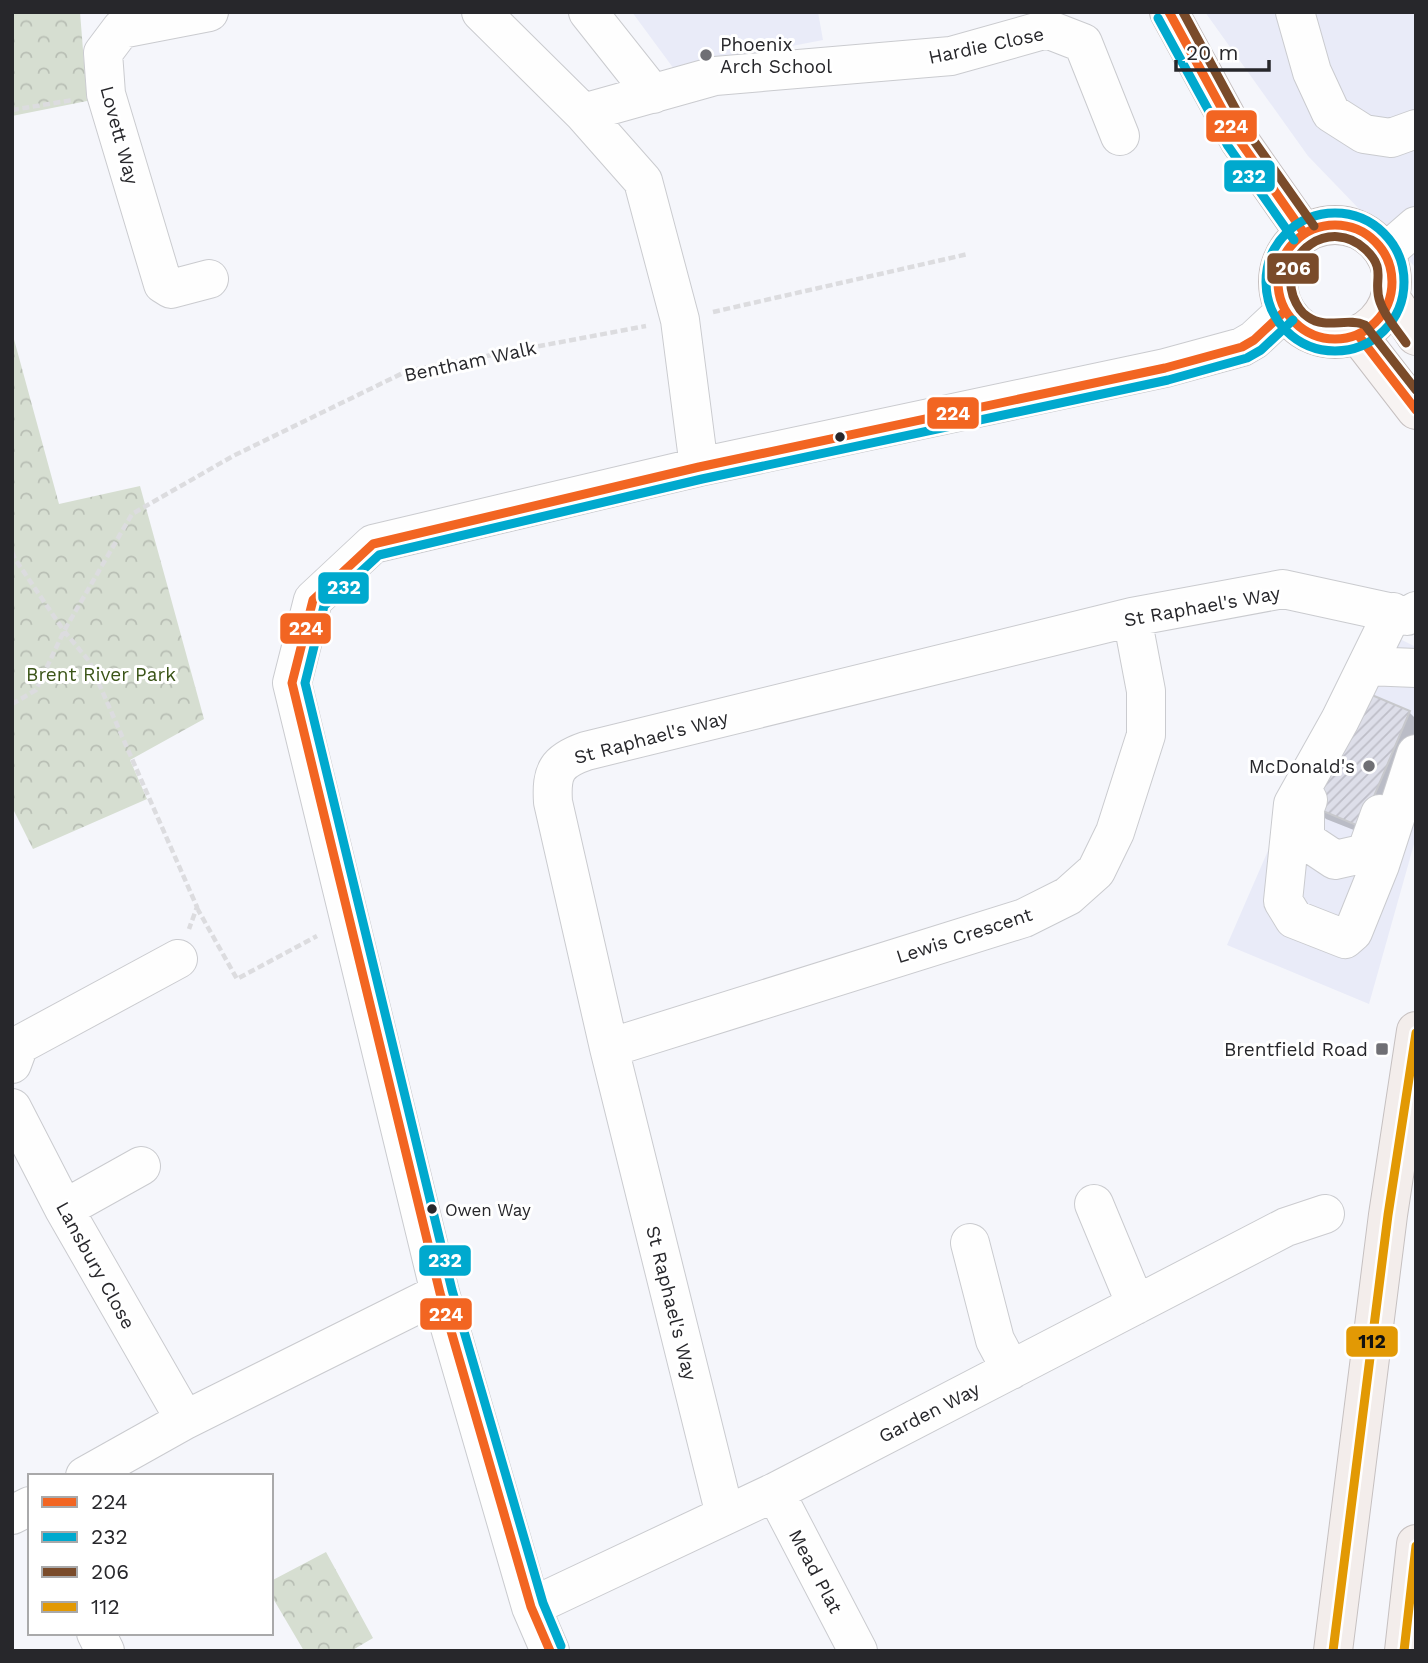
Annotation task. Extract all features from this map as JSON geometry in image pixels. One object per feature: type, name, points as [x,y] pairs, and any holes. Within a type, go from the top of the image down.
[{"type":"highway","points":[[1333,1651],[1388,1215],[1416,1031]]},
{"type":"highway","points":[[1404,1651],[1416,1544]]},
{"type":"main road","points":[[1169,12],[1239,141],[1304,233]]},
{"type":"main road","points":[[1346,225],[1365,233],[1384,253],[1392,272],[1390,298],[1381,315],[1358,335],[1338,340],[1315,336],[1298,326],[1284,312],[1278,293],[1279,265],[1288,247],[1304,233],[1322,226],[1346,225]]},
{"type":"main road","points":[[1390,298],[1416,336]]},
{"type":"main road","points":[[1358,335],[1416,410]]},
{"type":"street","name":"Lovett Way","points":[[209,12],[121,29],[103,53],[106,94],[163,284],[167,288],[209,279]]},
{"type":"street","points":[[481,12],[583,113],[643,181],[680,320],[699,467]]},
{"type":"street","points":[[589,12],[653,94]]},
{"type":"street","points":[[1295,12],[1312,72],[1331,113],[1364,134],[1391,138],[1416,129]]},
{"type":"street","name":"Hardie Close","points":[[583,113],[715,76],[951,56],[1047,29],[1083,43],[1120,136]]},
{"type":"street","points":[[1384,253],[1416,226]]},
{"type":"street","points":[[550,1651],[531,1607],[440,1293],[292,682],[313,600],[373,544],[699,467],[1214,355],[1254,340],[1284,312]]},
{"type":"street","name":"St Raphael's Way","points":[[725,1516],[609,1048],[553,802],[551,780],[566,758],[1132,617],[1283,589],[1404,611]]},
{"type":"street","points":[[1404,611],[1367,666],[1293,804],[1283,901],[1294,919],[1345,939],[1353,932],[1380,865],[1416,754]]},
{"type":"street","name":"Lewis Crescent","points":[[609,1048],[1024,918],[1068,896],[1096,871],[1115,832],[1146,735],[1146,691],[1132,617]]},
{"type":"street","points":[[1367,666],[1416,668]]},
{"type":"street","points":[[1340,720],[1305,808],[1305,840],[1322,852],[1374,831],[1382,807],[1416,743]]},
{"type":"street","points":[[12,1063],[19,1045],[178,959]]},
{"type":"street","name":"Lansbury Close","points":[[12,1108],[64,1209],[185,1420]]},
{"type":"street","points":[[64,1209],[141,1166]]},
{"type":"street","points":[[1094,1204],[1136,1305]]},
{"type":"street","name":"Garden Way","points":[[531,1607],[775,1492],[1286,1227],[1325,1214]]},
{"type":"street","points":[[970,1243],[995,1340],[1011,1370]]},
{"type":"street","points":[[89,1474],[185,1420],[440,1293]]},
{"type":"street","name":"Mead Plat","points":[[775,1492],[858,1651]]},
{"type":"street","points":[[12,1515],[28,1507]]},
{"type":"street","points":[[97,1635],[105,1651]]},
{"type":"path","points":[[12,110],[106,94]]},
{"type":"path","name":"Bentham Walk","points":[[12,704],[36,690],[64,631],[132,514],[233,456],[407,371],[680,320],[968,254]]},
{"type":"path","points":[[12,552],[64,631],[89,661],[197,907],[237,979],[349,918]]},
{"type":"path","points":[[178,959],[197,907]]},
{"type":"shaded area","name":"Phoenix Arch School","points":[[632,12],[818,12],[823,40],[674,69]]},
{"type":"shaded area","points":[[1205,12],[1416,12],[1416,268],[1308,156]]},
{"type":"shaded area","points":[[1370,624],[1416,647],[1416,837],[1369,1004],[1227,945],[1360,639]]},
{"type":"green space","points":[[12,12],[80,12],[87,101],[12,116]]},
{"type":"green space","name":"Brent River Park","points":[[12,332],[59,504],[140,486],[204,719],[130,760],[147,799],[33,849],[12,807]]},
{"type":"green space","points":[[326,1552],[373,1638],[351,1651],[304,1651],[273,1598],[273,1580]]},
{"type":"building","points":[[1360,690],[1410,711],[1361,827],[1311,806]]},
{"type":"transit line","name":"224","points":[[1169,12],[1239,140],[1304,233]]},
{"type":"transit line","name":"206","points":[[1183,12],[1249,134],[1314,226]]},
{"type":"transit line","name":"232","points":[[1158,18],[1228,146],[1294,240]]},
{"type":"transit line","name":"232","points":[[1335,213],[1362,218],[1384,233],[1399,255],[1404,282],[1399,309],[1384,331],[1362,346],[1335,351],[1308,346],[1286,331],[1271,309],[1266,282],[1271,255],[1286,233],[1308,218],[1335,213]]},
{"type":"transit line","name":"224","points":[[1335,225],[1357,229],[1375,242],[1388,260],[1392,282],[1388,304],[1375,322],[1357,335],[1335,339],[1313,335],[1295,322],[1282,304],[1278,282],[1282,260],[1295,242],[1313,229],[1335,225]]},
{"type":"transit line","name":"206","points":[[1406,343],[1382,308],[1378,294],[1378,269],[1365,249],[1352,240],[1337,237],[1324,238],[1301,253],[1291,280],[1293,296],[1301,311],[1322,323],[1351,322],[1365,325],[1416,390]]},
{"type":"transit line","name":"224","points":[[550,1651],[531,1607],[440,1293],[292,683],[313,600],[373,544],[699,467],[1165,368],[1242,347],[1254,340],[1285,311]]},
{"type":"transit line","name":"232","points":[[561,1646],[543,1603],[452,1290],[305,683],[324,606],[379,555],[702,479],[1168,380],[1247,358],[1261,350],[1293,320]]},
{"type":"transit line","name":"224","points":[[1358,335],[1416,410]]},
{"type":"transit line","name":"112","points":[[1333,1651],[1388,1215],[1416,1033]]},
{"type":"transit line","name":"112","points":[[1404,1651],[1416,1546]]},
{"type":"place","name":"Phoenix Arch School","points":[[706,55]]},
{"type":"place","name":"McDonald's","points":[[1369,766]]},
{"type":"place","name":"Brentfield Road","points":[[1382,1049]]},
{"type":"place","name":"Owen Way","points":[[432,1209]]}]
